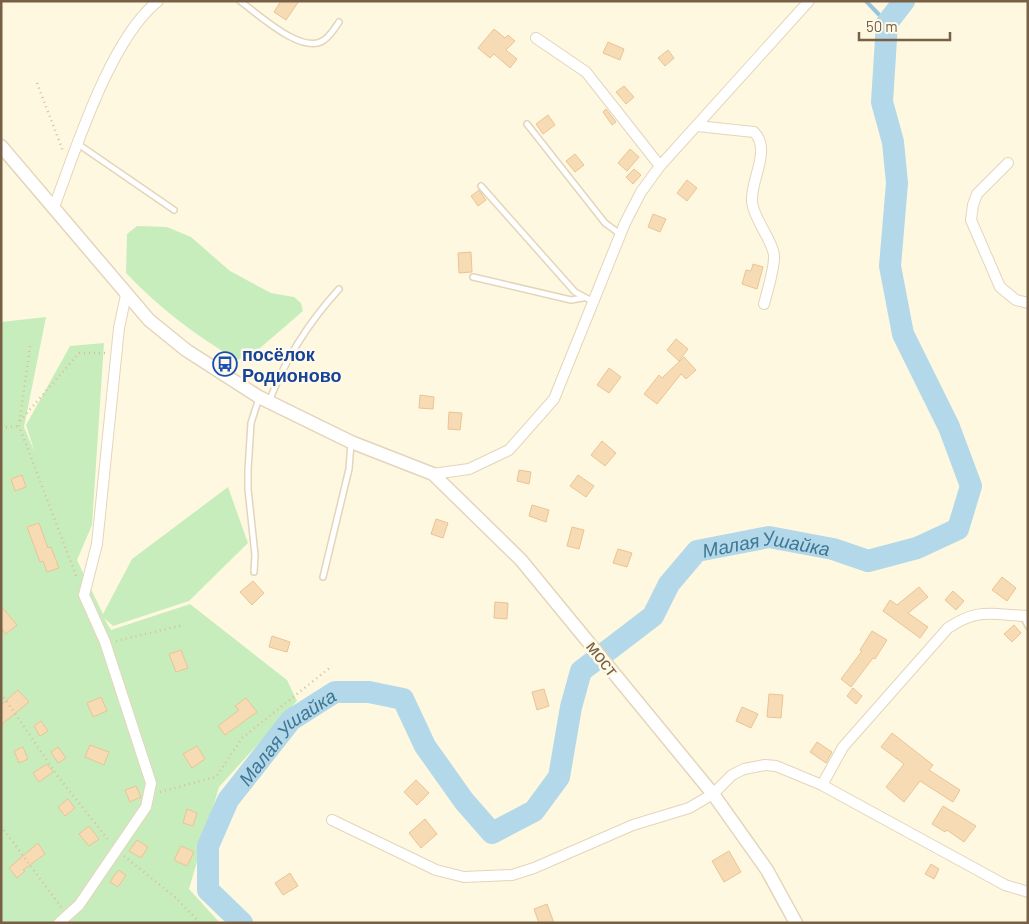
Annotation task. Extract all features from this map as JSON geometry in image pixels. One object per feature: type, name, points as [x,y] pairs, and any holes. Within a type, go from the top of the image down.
[{"type":"street","points":[[54,207],[94,102],[132,28],[146,11],[158,1]]},
{"type":"street","points":[[1,146],[54,207],[126,296],[149,320],[186,350],[264,400],[351,442],[433,474],[469,469],[509,450],[529,430],[554,398],[588,300],[641,192],[660,166],[807,2]]},
{"type":"street","points":[[536,38],[586,72],[660,166]]},
{"type":"street","points":[[697,126],[754,132],[760,140],[762,148],[753,188],[752,202],[759,223],[774,255],[764,304]]},
{"type":"street","points":[[1008,163],[976,194],[971,220],[1000,287],[1016,300],[1028,303]]},
{"type":"street","points":[[59,923],[79,905],[146,807],[150,783],[105,642],[84,594],[97,544],[119,328],[126,296]]},
{"type":"street","name":"мост","points":[[433,474],[521,560],[580,629],[713,794],[767,870],[796,923]]},
{"type":"street","points":[[822,785],[843,747],[948,628],[970,615],[1025,616]]},
{"type":"street","points":[[332,820],[436,870],[464,877],[492,877],[534,868],[633,825],[689,808],[713,794],[732,775],[744,769],[765,765],[776,766],[822,785],[1005,885],[1028,892]]},
{"type":"lane","points":[[240,1],[297,42],[310,44],[324,40],[339,22]]},
{"type":"lane","points":[[528,124],[605,223],[620,234]]},
{"type":"lane","points":[[78,144],[174,210]]},
{"type":"lane","points":[[481,186],[575,292],[588,300]]},
{"type":"lane","points":[[472,276],[571,300],[588,300]]},
{"type":"lane","points":[[254,572],[255,555],[248,489],[253,411],[264,400],[291,353],[322,308],[339,288]]},
{"type":"lane","points":[[324,578],[349,469],[351,442]]},
{"type":"lane","points":[[1025,616],[1028,626]]},
{"type":"path","points":[[38,82],[64,152],[71,163]]},
{"type":"path","points":[[30,346],[19,426],[84,594]]},
{"type":"path","points":[[20,421],[79,353],[117,353]]},
{"type":"path","points":[[1,428],[19,426]]},
{"type":"path","points":[[105,642],[183,625]]},
{"type":"path","points":[[148,794],[216,776],[242,738],[332,666]]},
{"type":"path","points":[[1,694],[59,778],[116,850],[176,898],[200,923]]},
{"type":"path","points":[[1,826],[67,915]]},
{"type":"green space","points":[[137,226],[167,227],[191,237],[230,271],[271,293],[294,297],[301,303],[303,311],[252,355],[237,360],[178,320],[151,298],[126,273],[127,234]]},
{"type":"green space","points":[[46,317],[24,427],[35,453],[26,425],[70,346],[104,343],[92,525],[77,560],[103,614],[132,559],[228,487],[248,543],[189,601],[113,626],[104,618],[111,630],[190,604],[287,680],[297,701],[219,787],[189,889],[220,923],[1,923],[1,322]]},
{"type":"building","points":[[281,1],[299,1],[286,20],[274,12]]},
{"type":"building","points":[[494,29],[505,38],[508,35],[515,41],[506,50],[517,59],[510,68],[494,54],[490,58],[478,48]]},
{"type":"building","points":[[608,42],[624,49],[620,60],[603,53]]},
{"type":"building","points":[[668,50],[674,58],[665,66],[658,58]]},
{"type":"building","points":[[624,86],[634,97],[626,104],[616,92]]},
{"type":"building","points":[[606,109],[616,122],[612,125],[603,112]]},
{"type":"building","points":[[548,115],[555,125],[543,134],[536,124]]},
{"type":"building","points":[[630,149],[639,157],[627,171],[618,163]]},
{"type":"building","points":[[575,154],[584,165],[575,172],[566,161]]},
{"type":"building","points":[[634,169],[641,175],[633,184],[626,177]]},
{"type":"building","points":[[687,180],[697,188],[687,201],[677,193]]},
{"type":"building","points":[[479,190],[486,200],[478,206],[471,196]]},
{"type":"building","points":[[653,214],[666,219],[660,232],[648,227]]},
{"type":"building","points":[[471,252],[472,272],[459,273],[458,253]]},
{"type":"building","points":[[753,264],[763,267],[757,289],[742,284],[746,270],[751,271]]},
{"type":"building","points":[[676,339],[688,349],[679,361],[667,350]]},
{"type":"building","points":[[684,357],[696,370],[686,379],[681,374],[657,404],[644,394],[659,375],[662,378]]},
{"type":"building","points":[[609,368],[621,377],[609,393],[597,385]]},
{"type":"building","points":[[420,395],[434,397],[433,409],[419,408]]},
{"type":"building","points":[[449,412],[462,413],[460,430],[448,429]]},
{"type":"building","points":[[602,441],[616,453],[605,466],[591,455]]},
{"type":"building","points":[[519,470],[531,472],[529,484],[517,481]]},
{"type":"building","points":[[22,475],[26,487],[15,491],[11,479]]},
{"type":"building","points":[[578,475],[594,486],[586,497],[570,486]]},
{"type":"building","points":[[532,505],[549,510],[546,522],[529,516]]},
{"type":"building","points":[[436,519],[448,523],[443,538],[431,534]]},
{"type":"building","points":[[39,523],[48,548],[51,547],[59,568],[47,572],[43,561],[40,562],[27,527]]},
{"type":"building","points":[[572,527],[584,530],[579,549],[567,546]]},
{"type":"building","points":[[618,549],[632,553],[627,567],[613,563]]},
{"type":"building","points":[[1002,577],[1016,588],[1007,601],[992,590]]},
{"type":"building","points":[[253,581],[264,593],[252,605],[240,592]]},
{"type":"building","points":[[919,587],[928,597],[908,613],[928,627],[920,638],[883,611],[890,600],[897,605]]},
{"type":"building","points":[[953,591],[964,601],[956,610],[945,600]]},
{"type":"building","points":[[495,602],[508,603],[507,619],[494,618]]},
{"type":"building","points":[[1,606],[17,625],[6,634],[1,628]]},
{"type":"building","points":[[1014,625],[1021,633],[1012,642],[1004,634]]},
{"type":"building","points":[[872,631],[887,640],[875,659],[873,658],[851,687],[841,679],[862,651],[860,650]]},
{"type":"building","points":[[272,636],[290,642],[287,652],[269,647]]},
{"type":"building","points":[[181,650],[188,668],[176,672],[169,654]]},
{"type":"building","points":[[853,688],[862,696],[856,704],[847,696]]},
{"type":"building","points":[[544,689],[549,706],[537,710],[532,692]]},
{"type":"building","points":[[18,690],[29,702],[1,725],[1,705]]},
{"type":"building","points":[[769,694],[783,695],[781,718],[767,717]]},
{"type":"building","points":[[101,697],[107,711],[93,717],[87,703]]},
{"type":"building","points":[[246,698],[257,712],[225,735],[218,726],[239,710],[235,706]]},
{"type":"building","points":[[742,707],[758,714],[751,728],[736,721]]},
{"type":"building","points":[[41,721],[48,731],[40,736],[34,726]]},
{"type":"building","points":[[892,733],[933,765],[929,770],[960,790],[953,802],[920,781],[904,802],[886,787],[904,764],[881,747]]},
{"type":"building","points":[[817,742],[832,752],[826,763],[810,752]]},
{"type":"building","points":[[90,745],[109,752],[104,765],[85,757]]},
{"type":"building","points":[[197,746],[205,759],[192,768],[183,754]]},
{"type":"building","points":[[23,747],[28,759],[19,763],[14,751]]},
{"type":"building","points":[[58,747],[66,758],[58,763],[51,752]]},
{"type":"building","points":[[47,764],[53,772],[39,782],[33,773]]},
{"type":"building","points":[[416,780],[429,793],[417,805],[404,792]]},
{"type":"building","points":[[136,786],[141,797],[130,802],[125,790]]},
{"type":"building","points":[[68,799],[75,808],[65,816],[58,807]]},
{"type":"building","points":[[943,806],[976,826],[964,842],[947,830],[945,832],[932,824]]},
{"type":"building","points":[[187,809],[197,813],[193,826],[183,823]]},
{"type":"building","points":[[425,819],[437,834],[421,848],[409,833]]},
{"type":"building","points":[[89,826],[99,839],[89,846],[79,834]]},
{"type":"building","points":[[137,840],[148,847],[141,858],[129,851]]},
{"type":"building","points":[[38,843],[45,854],[23,870],[25,871],[17,878],[9,868]]},
{"type":"building","points":[[181,846],[194,852],[187,866],[174,860]]},
{"type":"building","points":[[729,851],[741,872],[724,882],[712,861]]},
{"type":"building","points":[[931,864],[939,869],[934,879],[925,874]]},
{"type":"building","points":[[118,870],[126,875],[118,887],[110,882]]},
{"type":"building","points":[[290,873],[298,886],[283,895],[275,883]]},
{"type":"building","points":[[547,904],[554,923],[539,923],[534,909]]},
{"type":"waterway","points":[[866,1],[887,23]]},
{"type":"waterway","name":"Малая Ушайка","points":[[242,923],[208,890],[208,846],[228,800],[291,720],[335,692],[369,692],[403,699],[425,746],[464,801],[492,833],[534,811],[559,777],[571,707],[581,671],[653,616],[669,584],[697,551],[769,537],[833,549],[868,561],[917,548],[958,529],[971,486],[949,427],[903,334],[890,266],[897,183],[893,142],[882,102],[887,23],[904,1]]},
{"type":"place","name":"посёлок Родионово","points":[[225,364]]}]
